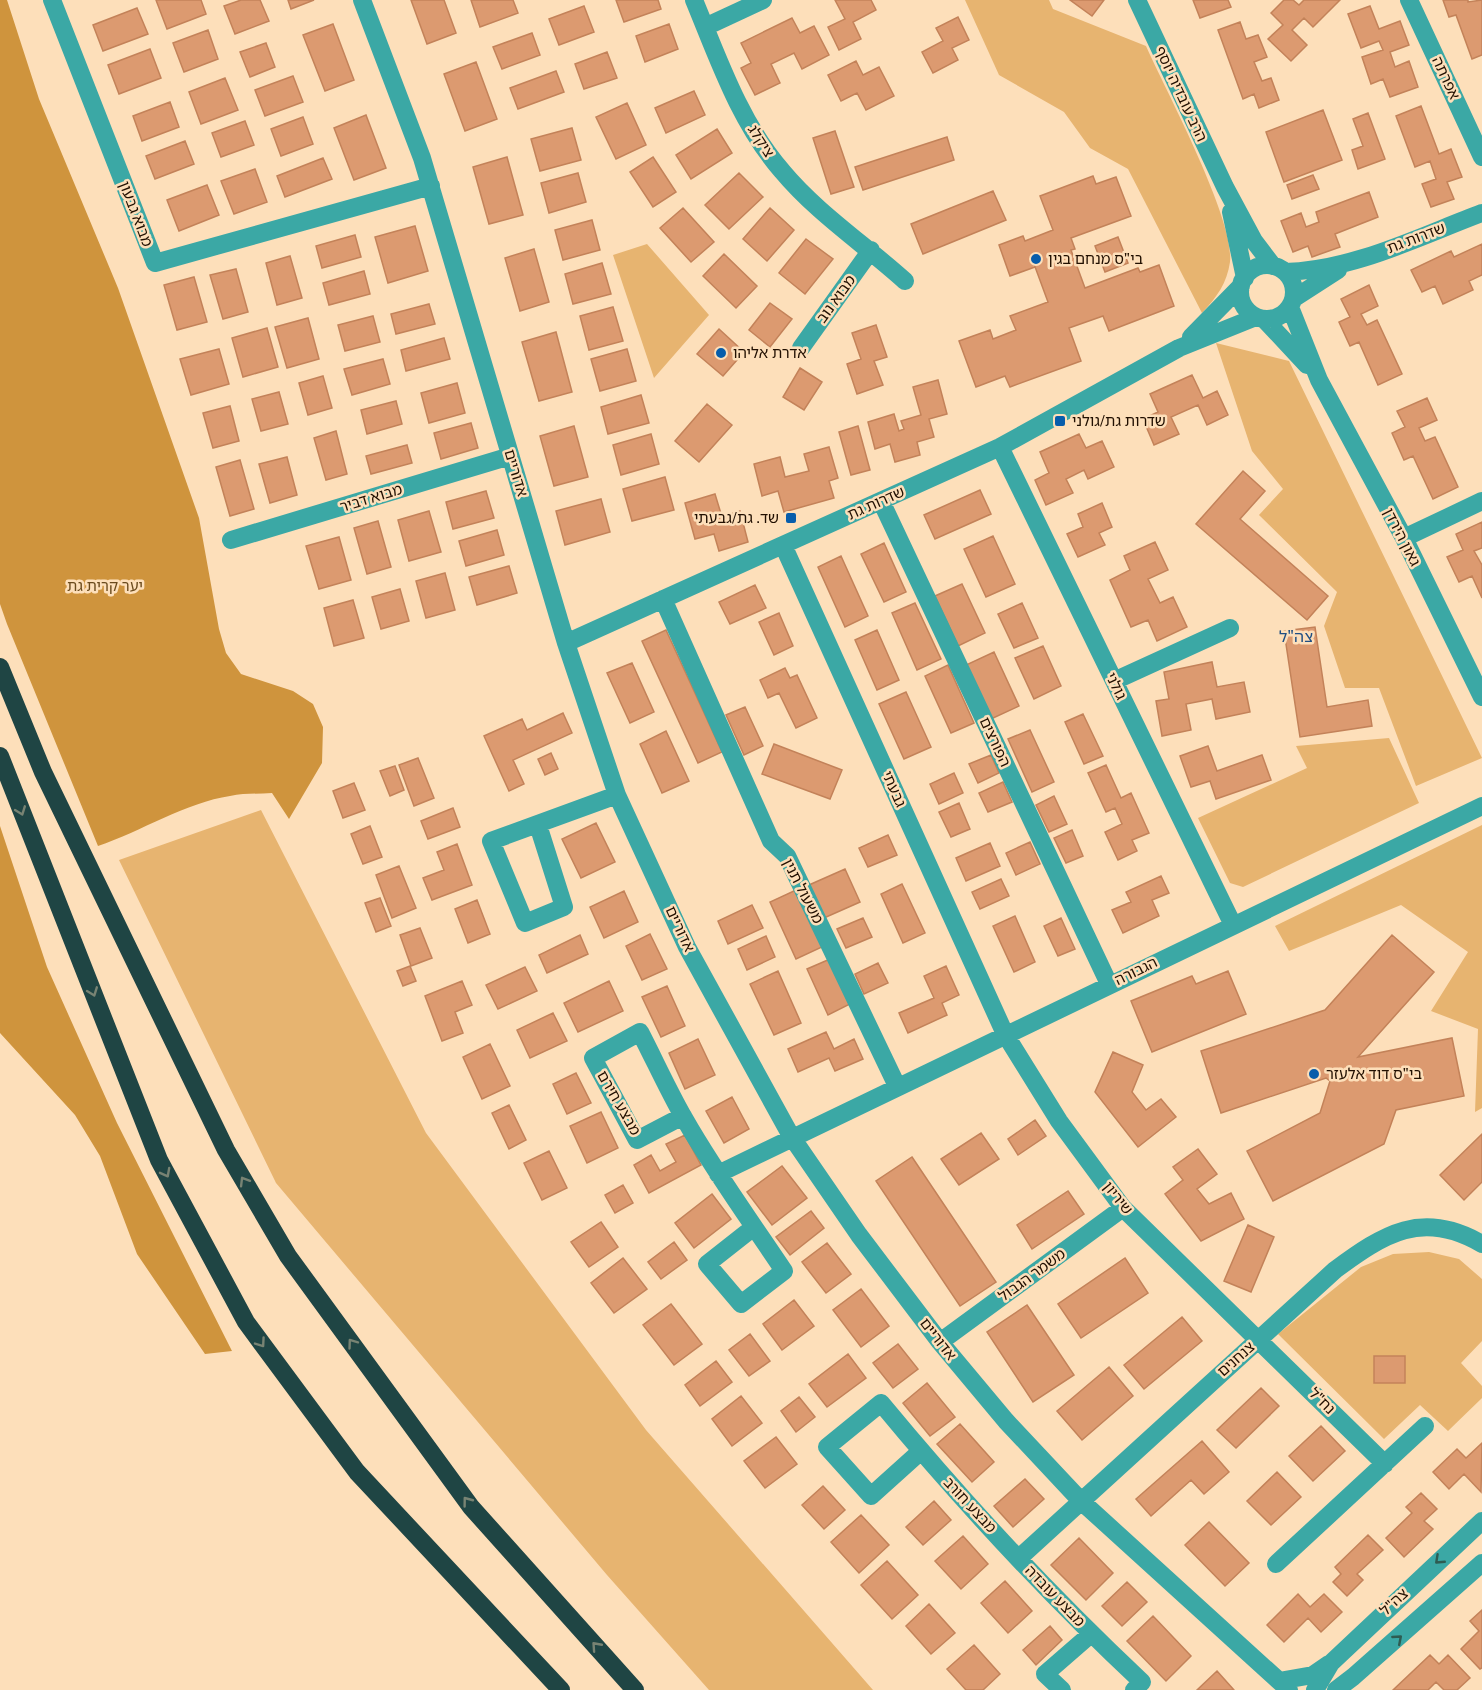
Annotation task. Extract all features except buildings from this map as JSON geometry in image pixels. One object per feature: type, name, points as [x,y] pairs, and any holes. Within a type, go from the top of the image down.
[{"type":"highway","points":[[0,666],[43,772],[226,1150],[288,1256],[471,1507],[635,1690]]},
{"type":"highway","points":[[0,756],[159,1160],[246,1322],[357,1472],[561,1690]]},
{"type":"street","name":"מבוא גבעון","points":[[52,0],[155,263],[430,186]]},
{"type":"street","name":"אדוריים","points":[[362,0],[430,186],[566,643],[617,795],[687,947],[791,1136],[859,1235],[940,1342],[1006,1421],[1081,1501],[1284,1685]]},
{"type":"street","name":"ציקלג","points":[[694,0],[746,118],[780,170],[817,207],[871,250],[905,281]]},
{"type":"street","points":[[705,27],[763,0]]},
{"type":"street","name":"הרב עובדיה יוסף","points":[[1137,0],[1225,187],[1254,241],[1279,269]]},
{"type":"street","name":"אפרתה","points":[[1409,0],[1482,157]]},
{"type":"street","name":"הרב עובדיה יוסף","points":[[1225,187],[1243,282]]},
{"type":"street","name":"שדרות גת","points":[[1279,269],[1317,270],[1350,263],[1482,213]]},
{"type":"street","name":"מבוא נוב","points":[[801,348],[871,250]]},
{"type":"street","name":"שדרות גת","points":[[1292,303],[1350,263]]},
{"type":"street","points":[[1259,267],[1279,269],[1293,284],[1292,303],[1279,317],[1260,318],[1243,304],[1243,282],[1259,267]]},
{"type":"street","name":"שדרות גת","points":[[1179,348],[1243,282]]},
{"type":"street","name":"גאון הירדן","points":[[1292,303],[1319,380],[1404,538],[1482,697]]},
{"type":"street","name":"שדרות גת","points":[[566,643],[1000,447],[1179,348],[1260,318]]},
{"type":"street","name":"גאון הירדן","points":[[1260,318],[1319,380]]},
{"type":"street","name":"גולני","points":[[1000,447],[1233,925]]},
{"type":"street","name":"מבוא דביר","points":[[231,540],[510,456]]},
{"type":"street","name":"הפורצים","points":[[880,501],[1109,984]]},
{"type":"street","points":[[1404,538],[1482,501]]},
{"type":"street","name":"גבעתי","points":[[783,545],[1005,1034]]},
{"type":"street","name":"משעול תנין","points":[[663,599],[771,841],[787,856],[897,1086]]},
{"type":"street","points":[[1114,681],[1230,628]]},
{"type":"street","points":[[538,825],[564,907],[525,923],[491,841],[617,795]]},
{"type":"street","name":"הגבורה","points":[[718,1174],[791,1136],[1482,806]]},
{"type":"street","name":"מבצע חירם","points":[[683,1116],[637,1140],[593,1058],[640,1032],[683,1116],[754,1227]]},
{"type":"street","name":"שיריון","points":[[1005,1034],[1059,1120],[1124,1208],[1258,1339]]},
{"type":"street","name":"משמר הגבול","points":[[940,1342],[1124,1208]]},
{"type":"street","name":"צנחנים","points":[[1019,1558],[1335,1269],[1375,1240],[1404,1229],[1424,1227],[1449,1230],[1482,1244]]},
{"type":"street","name":"נח\"ל","points":[[1258,1339],[1385,1464]]},
{"type":"street","name":"מבצע חורב","points":[[921,1451],[871,1496],[827,1447],[881,1403],[921,1451],[1019,1558]]},
{"type":"street","points":[[1276,1564],[1425,1426]]},
{"type":"street","name":"צה\"ל","points":[[1315,1690],[1331,1663],[1482,1521]]},
{"type":"street","name":"מבצע עובדה","points":[[1019,1558],[1091,1634],[1142,1682],[1134,1690]]},
{"type":"street","name":"צה\"ל","points":[[1336,1690],[1352,1684],[1482,1563]]},
{"type":"street","name":"מבצע עובדה","points":[[1062,1690],[1045,1674],[1091,1634]]},
{"type":"street","points":[[1284,1685],[1313,1675],[1331,1663]]},
{"type":"shaded area","points":[[965,0],[1049,0],[1053,9],[1146,46],[1211,187],[1229,242],[1230,262],[1224,283],[1202,313],[1128,169],[1090,148],[1064,112],[999,75]]},
{"type":"shaded area","points":[[647,244],[709,315],[654,378],[613,255]]},
{"type":"shaded area","points":[[1216,343],[1289,361],[1482,758],[1416,786],[1379,688],[1345,688],[1324,626],[1337,592],[1259,515],[1283,489],[1252,451]]},
{"type":"shaded area","points":[[1389,738],[1419,803],[1243,887],[1230,883],[1198,818],[1307,768],[1296,746]]},
{"type":"shaded area","points":[[261,810],[426,1133],[646,1430],[873,1690],[709,1690],[607,1575],[276,1183],[119,860]]},
{"type":"shaded area","points":[[1482,825],[1482,1108],[1475,1112],[1478,1029],[1431,1011],[1468,952],[1401,905],[1289,951],[1275,926]]},
{"type":"shaded area","points":[[1429,1252],[1459,1259],[1482,1279],[1482,1341],[1461,1363],[1482,1386],[1482,1398],[1448,1431],[1420,1405],[1384,1439],[1278,1334],[1361,1267],[1393,1254]]},
{"type":"green space","name":"יער קרית גת","points":[[0,0],[7,0],[39,99],[118,288],[199,518],[219,629],[226,653],[241,674],[293,691],[313,704],[323,727],[322,763],[289,819],[272,793],[235,795],[197,804],[98,846],[7,624],[0,604]]},
{"type":"green space","points":[[0,826],[47,967],[117,1123],[232,1351],[205,1354],[137,1254],[100,1156],[75,1115],[0,1033]]},
{"type":"place","name":"בי\"ס מנחם בגין","points":[[1036,259]]},
{"type":"place","name":"אדרת אליהו","points":[[721,353]]},
{"type":"place","name":"שדרות גת/גולני","points":[[1060,421]]},
{"type":"place","name":"שד. גת/גבעתי","points":[[791,518]]},
{"type":"place","name":"בי\"ס דוד אלעזר","points":[[1314,1074]]},
{"type":"district","name":"צה\"ל","points":[[1296,636]]}]
